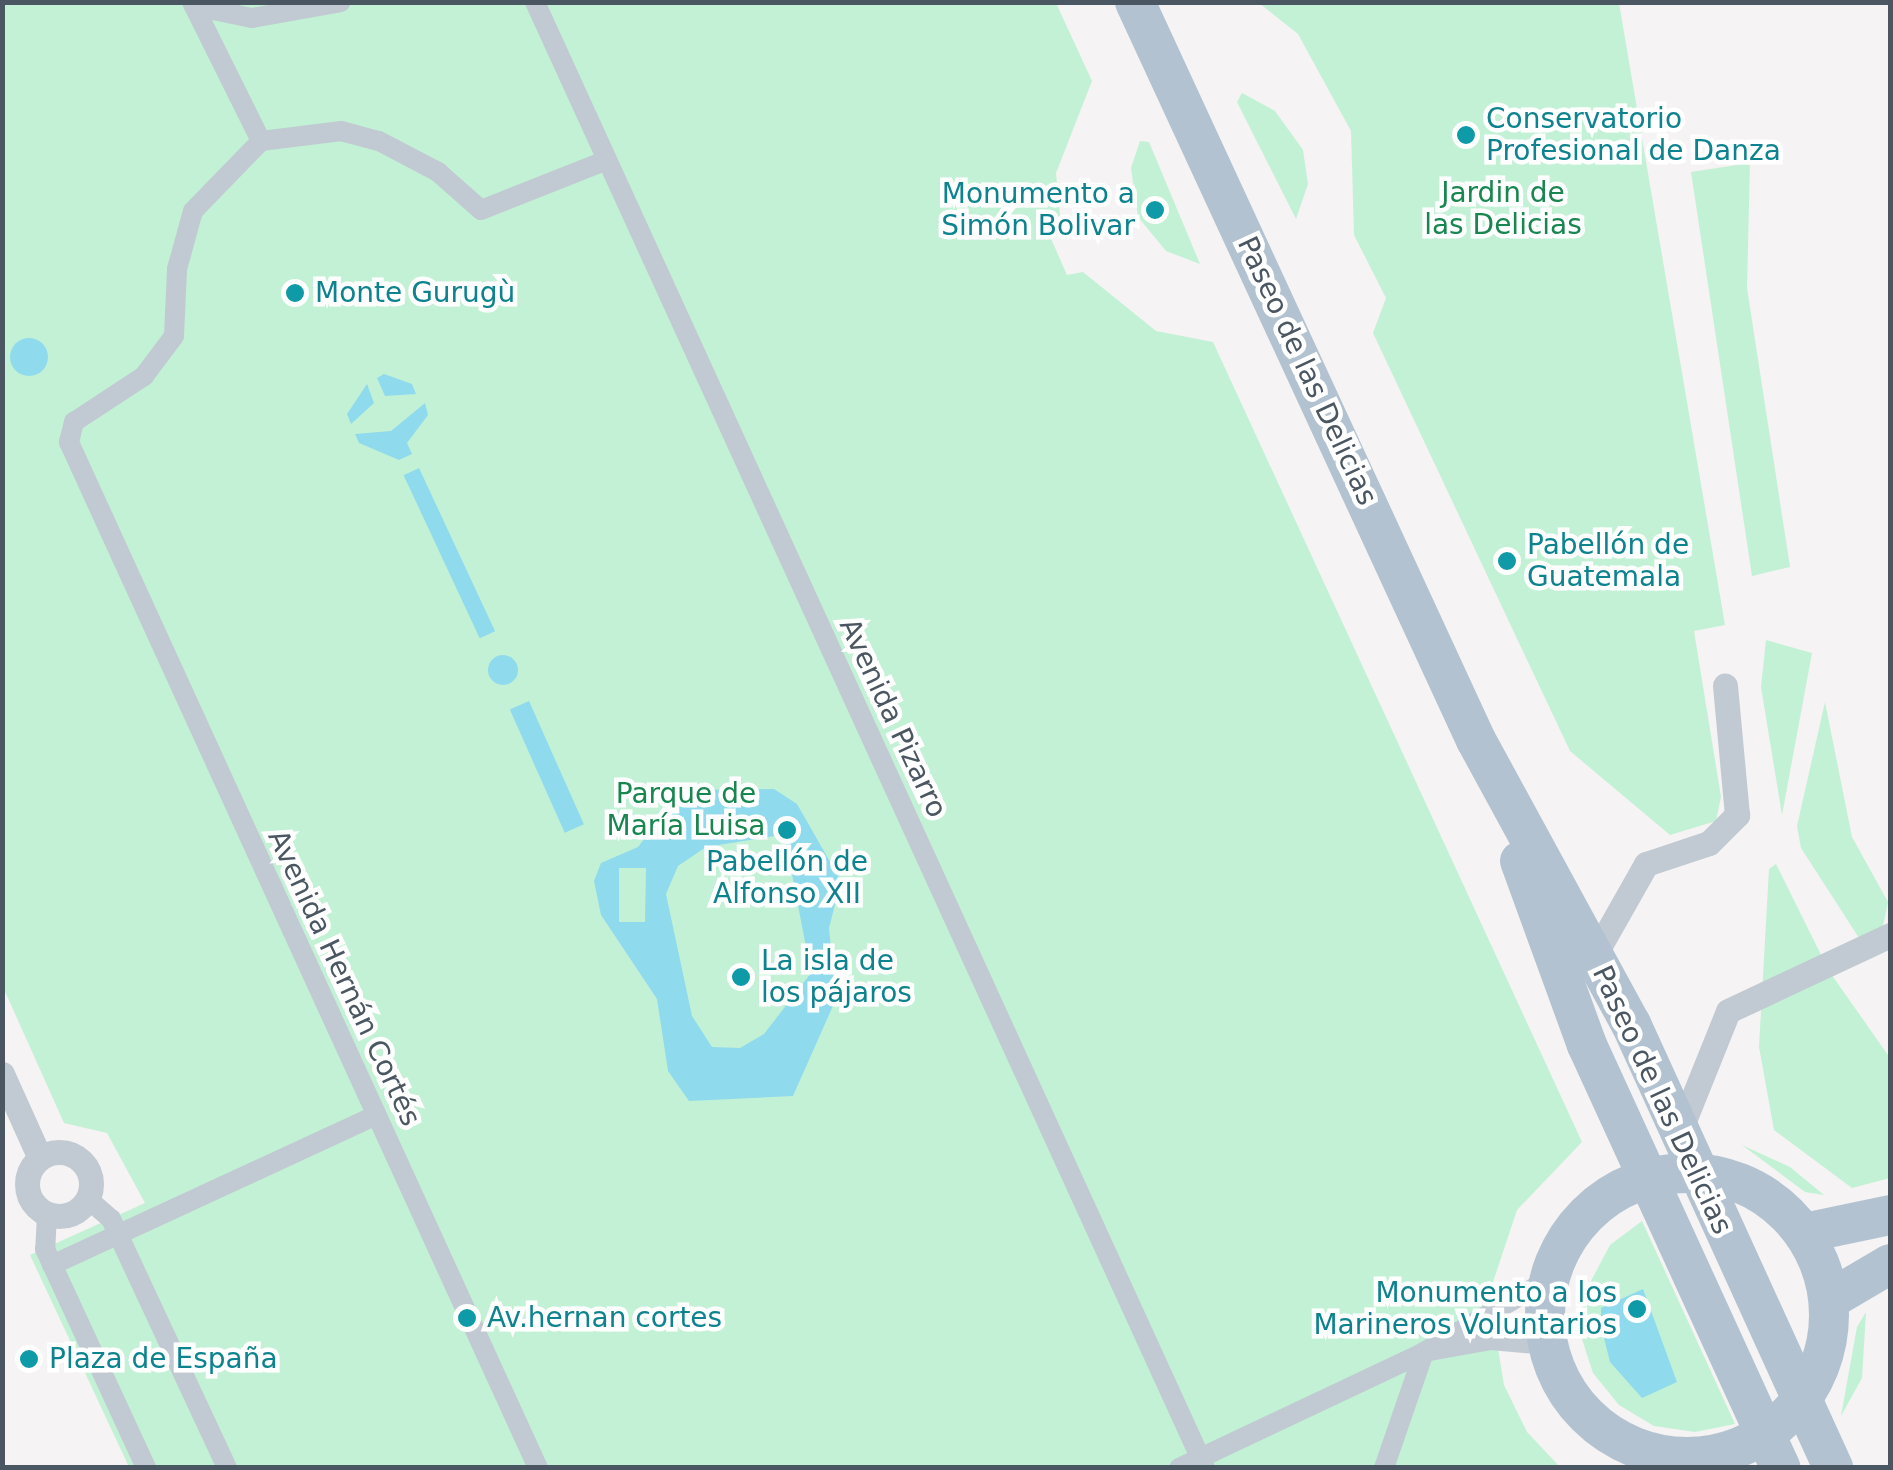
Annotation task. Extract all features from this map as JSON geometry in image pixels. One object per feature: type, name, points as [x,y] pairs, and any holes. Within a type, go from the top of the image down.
[{"type":"main road","name":"Paseo de las Delicias","points":[[1136,2],[1476,740],[1594,956],[1804,1398],[1833,1468]]},
{"type":"main road","name":"Paseo de las Delicias","points":[[1476,740],[1587,1045],[1652,1177],[1773,1451]]},
{"type":"main road","points":[[1696,1173],[1756,1190],[1804,1232],[1830,1300],[1824,1351],[1804,1398],[1773,1451],[1716,1460],[1625,1454],[1574,1402],[1547,1345],[1549,1279],[1586,1214],[1652,1177],[1696,1173]]},
{"type":"main road","points":[[1804,1232],[1877,1218]]},
{"type":"main road","points":[[1830,1300],[1886,1265]]},
{"type":"street","points":[[193,4],[252,18],[341,2]]},
{"type":"street","name":"Avenida Pizarro","points":[[535,2],[1203,1462]]},
{"type":"street","points":[[193,4],[261,141],[340,132],[379,141],[438,172],[480,210],[605,161]]},
{"type":"street","name":"Avenida Hernán Cortés","points":[[261,141],[194,210],[176,269],[174,336],[144,376],[74,422],[69,442],[538,1468]]},
{"type":"street","points":[[1594,956],[1646,864],[1709,843],[1736,814],[1724,686]]},
{"type":"street","points":[[1679,1134],[1728,1011],[1890,935]]},
{"type":"street","points":[[2,1074],[40,1158],[27,1190],[2,1201]]},
{"type":"street","points":[[52,1265],[376,1115]]},
{"type":"street","points":[[40,1158],[60,1152],[80,1159],[88,1199],[118,1234],[227,1468]]},
{"type":"street","points":[[27,1190],[47,1215],[52,1265],[146,1468]]},
{"type":"street","points":[[47,1215],[71,1215],[88,1199]]},
{"type":"street","points":[[1178,1468],[1203,1462],[1424,1352],[1549,1279]]},
{"type":"street","points":[[1424,1352],[1491,1340],[1547,1345]]},
{"type":"street","points":[[1384,1468],[1424,1352]]},
{"type":"green space","name":"Parque de María Luisa","points":[[2,3],[1056,3],[1092,81],[1056,173],[1061,226],[1049,234],[1067,275],[1083,272],[1156,331],[1213,342],[1582,1142],[1517,1210],[1489,1294],[1504,1385],[1527,1432],[1560,1467],[129,1467],[30,1255],[145,1203],[107,1133],[64,1123],[3,987]]},
{"type":"green space","name":"Jardin de las Delicias","points":[[1259,3],[1619,3],[1725,625],[1694,631],[1721,797],[1716,821],[1670,835],[1570,751],[1373,333],[1386,298],[1354,235],[1351,131],[1298,34]]},
{"type":"green space","points":[[1242,93],[1275,111],[1303,150],[1308,184],[1296,219],[1237,102]]},
{"type":"green space","points":[[1140,141],[1149,142],[1200,264],[1166,251],[1138,217],[1131,168]]},
{"type":"green space","points":[[1750,163],[1747,288],[1790,567],[1752,576],[1691,172]]},
{"type":"green space","points":[[1766,640],[1812,653],[1782,815],[1761,687]]},
{"type":"green space","points":[[1825,702],[1852,837],[1888,902],[1882,931],[1861,941],[1801,848],[1797,826]]},
{"type":"green space","points":[[1776,864],[1829,971],[1890,1058],[1890,1178],[1852,1188],[1774,1130],[1759,1047],[1769,869]]},
{"type":"green space","points":[[1742,1145],[1790,1167],[1824,1195],[1805,1192]]},
{"type":"green space","points":[[1642,1221],[1735,1424],[1695,1432],[1654,1426],[1619,1405],[1593,1373],[1581,1336],[1583,1296],[1610,1245]]},
{"type":"green space","points":[[1866,1312],[1862,1378],[1841,1416],[1857,1327]]},
{"type":"water","points":[[29,338],[43,343],[48,357],[43,371],[29,376],[15,371],[10,357],[15,343]]},
{"type":"water","points":[[384,374],[412,384],[416,394],[385,396],[377,378]]},
{"type":"water","points":[[367,384],[374,403],[351,424],[347,414]]},
{"type":"water","points":[[425,403],[428,415],[407,443],[412,454],[399,460],[359,443],[355,434],[391,431]]},
{"type":"water","points":[[419,468],[495,631],[480,638],[404,475]]},
{"type":"water","points":[[503,655],[514,659],[518,670],[514,681],[503,685],[492,681],[488,670],[492,659]]},
{"type":"water","points":[[529,701],[584,824],[565,833],[510,710]]},
{"type":"water","points":[[774,789],[797,804],[841,881],[829,928],[836,999],[793,1096],[689,1101],[668,1071],[657,999],[601,915],[594,881],[601,863],[638,847],[681,790]],"holes":[[[775,836],[786,843],[811,973],[764,1034],[740,1048],[712,1047],[692,1016],[666,894],[678,866],[706,847]],[[619,868],[646,868],[645,922],[619,922]]]},
{"type":"water","points":[[1643,1289],[1677,1382],[1642,1398],[1610,1362],[1601,1308]]},
{"type":"place","name":"Conservatorio Profesional de Danza","points":[[1466,135]]},
{"type":"place","name":"Monumento a Simón Bolivar","points":[[1155,210]]},
{"type":"place","name":"Monte Gurugù","points":[[295,293]]},
{"type":"place","name":"Pabellón de Guatemala","points":[[1507,561]]},
{"type":"place","name":"Pabellón de Alfonso XII","points":[[787,830]]},
{"type":"place","name":"La isla de los pájaros","points":[[741,977]]},
{"type":"place","name":"Monumento a los Marineros Voluntarios","points":[[1637,1309]]},
{"type":"place","name":"Av.hernan cortes","points":[[467,1318]]},
{"type":"place","name":"Plaza de España","points":[[29,1359]]}]
